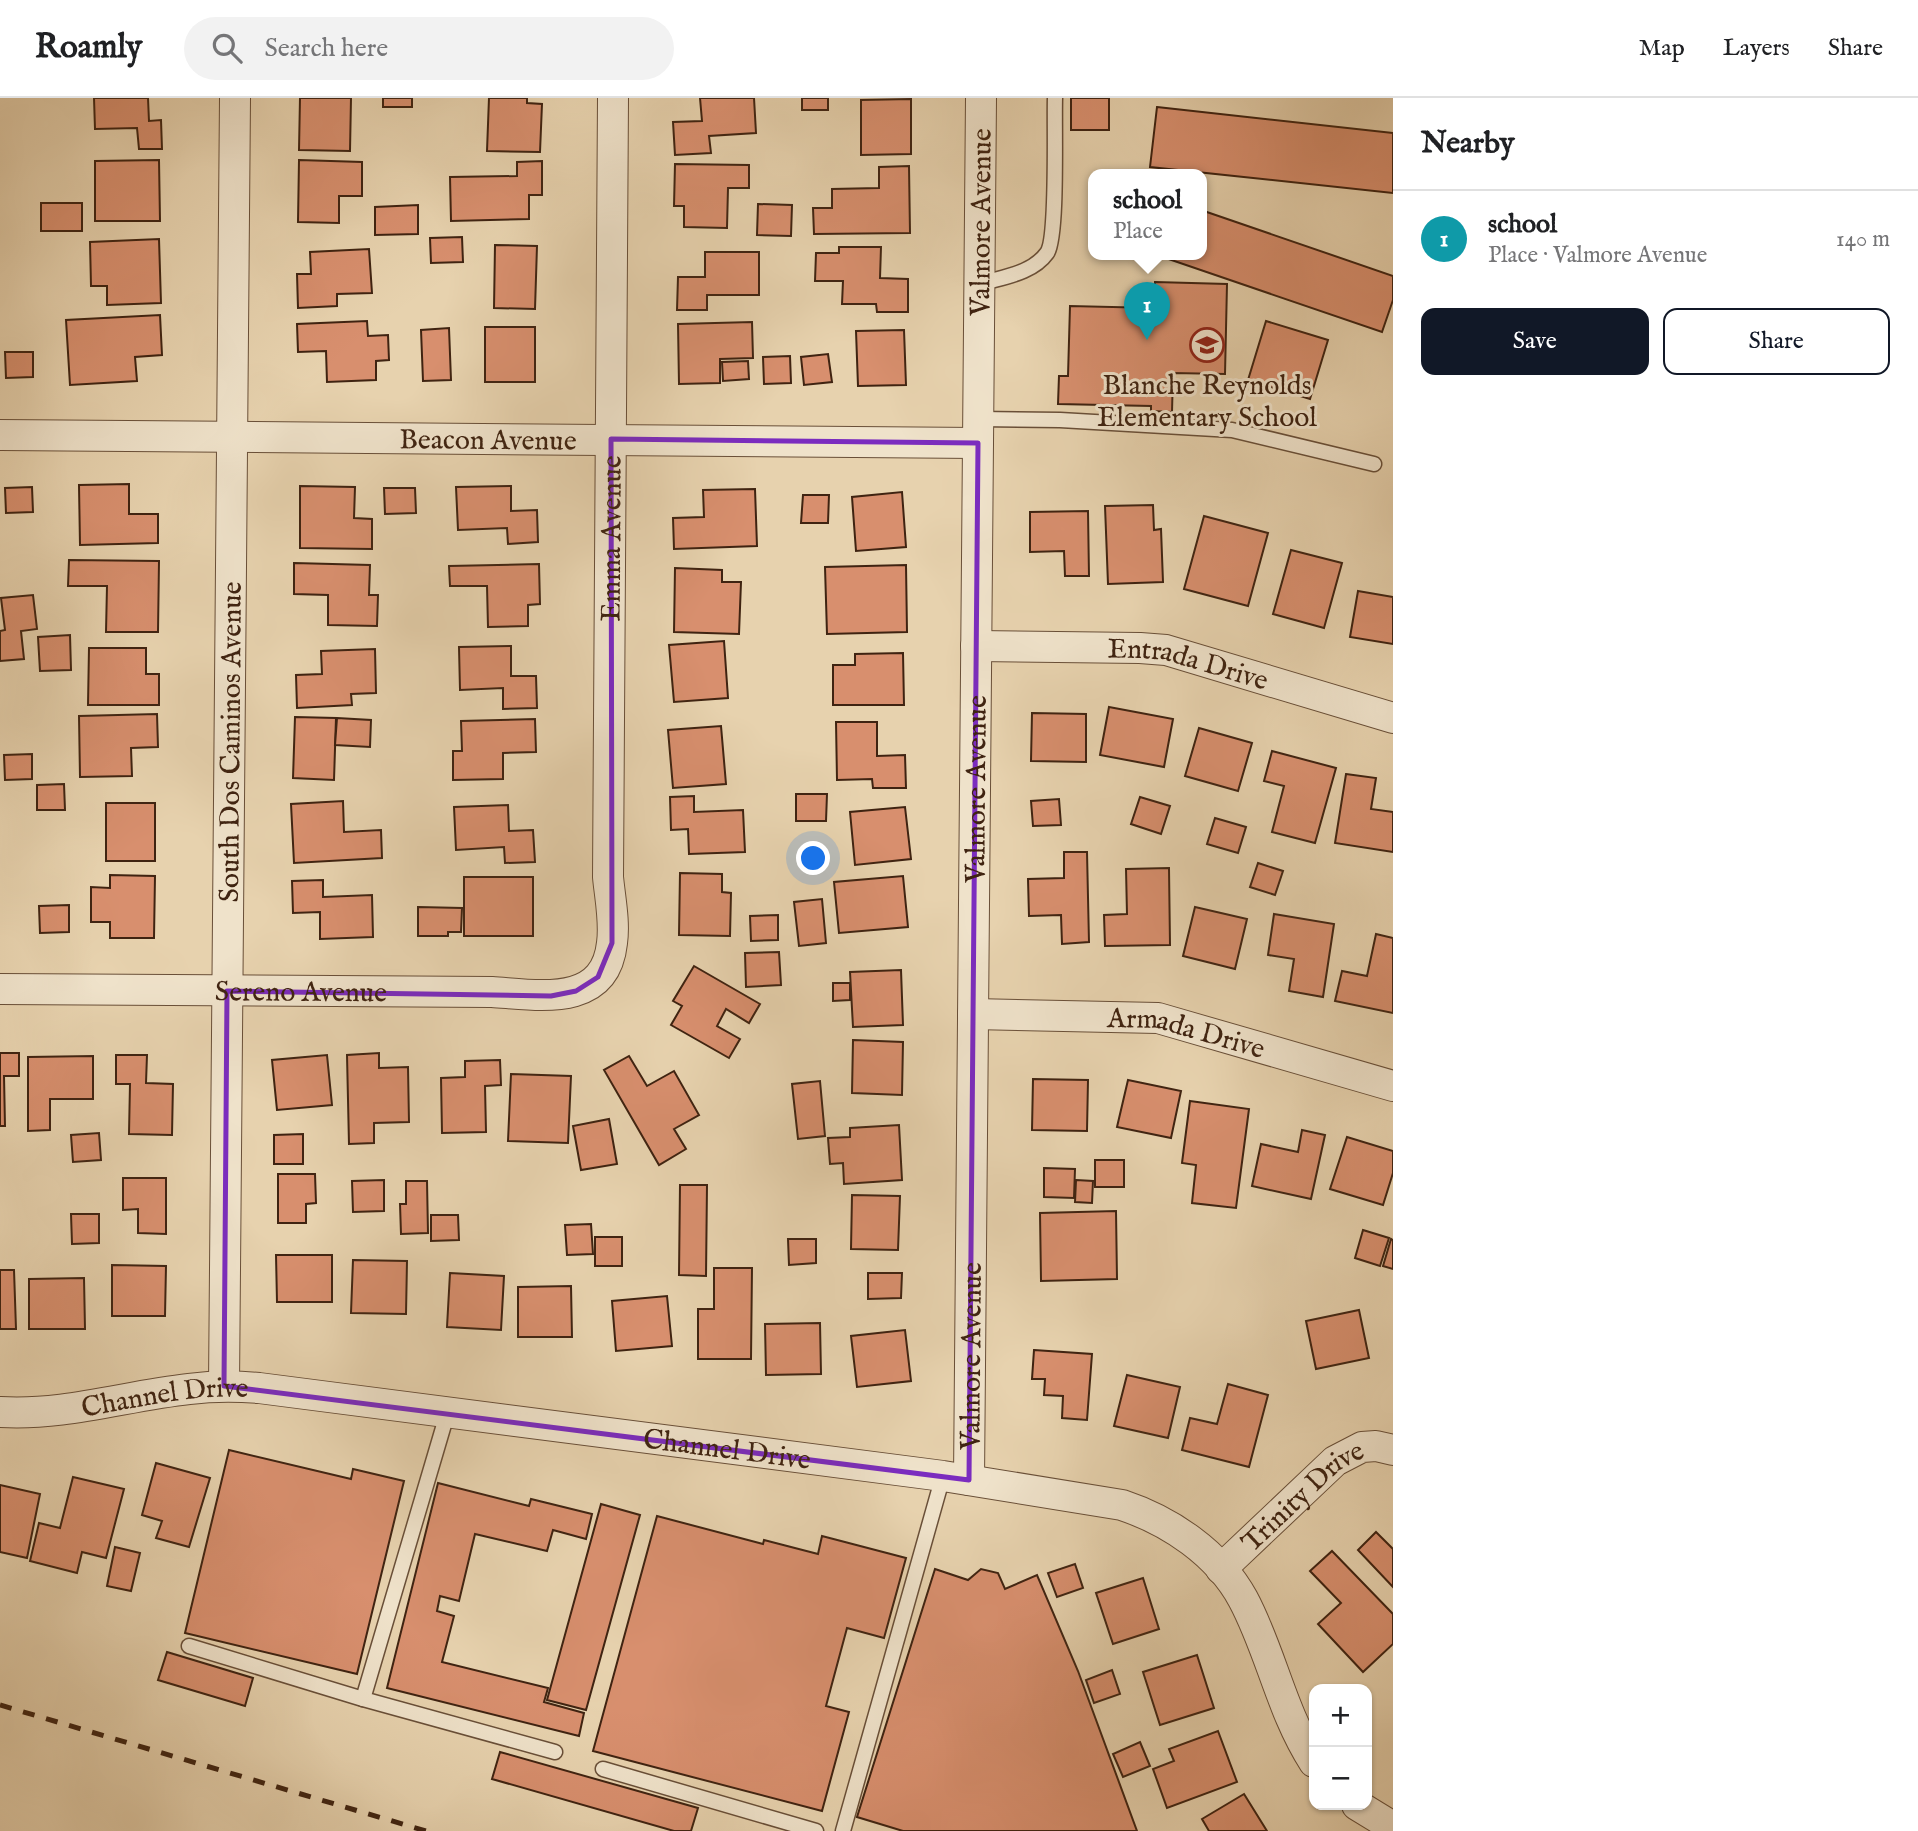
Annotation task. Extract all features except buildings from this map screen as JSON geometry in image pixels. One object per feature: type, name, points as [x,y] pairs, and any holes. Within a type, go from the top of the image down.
[{"type":"street","name":"South Dos Caminos Avenue","points":[[224,1386],[235,98]]},
{"type":"street","name":"Emma Avenue","points":[[598,977],[606,965],[612,943],[608,877],[613,98]]},
{"type":"street","name":"Valmore Avenue","points":[[956,1478],[973,1014],[981,98]]},
{"type":"street","name":"Beacon Avenue","points":[[0,435],[611,439],[978,431]]},
{"type":"street","name":"Entrada Drive","points":[[976,646],[1166,650],[1393,718]]},
{"type":"street","name":"Sereno Avenue","points":[[0,989],[492,992],[551,996],[576,991],[590,985],[598,977]]},
{"type":"street","name":"Armada Drive","points":[[973,1014],[1158,1018],[1393,1086]]},
{"type":"street","name":"Channel Drive","points":[[0,1412],[55,1412],[152,1394],[224,1386],[295,1391],[956,1478],[1101,1500],[1143,1512],[1182,1533],[1221,1569],[1242,1597],[1289,1716],[1309,1753]]},
{"type":"street","name":"Trinity Drive","points":[[1221,1569],[1335,1461],[1362,1447],[1376,1446],[1393,1450]]},
{"type":"street","points":[[1365,1810],[1393,1827]]},
{"type":"lane","points":[[980,284],[1029,269],[1048,252],[1053,228],[1055,98]]},
{"type":"lane","points":[[978,431],[1060,420],[1232,430],[1374,464]]},
{"type":"lane","points":[[363,1699],[448,1411]]},
{"type":"lane","points":[[843,1831],[956,1478]]},
{"type":"lane","points":[[189,1646],[363,1699],[555,1752]]},
{"type":"lane","points":[[603,1769],[816,1831]]},
{"type":"highlighted area","points":[[611,439],[978,443],[969,1480],[224,1386],[227,991],[551,996],[576,991],[598,977],[612,943]]},
{"type":"railway","points":[[0,1705],[426,1831]]},
{"type":"place","name":"school","points":[[1147,340]]},
{"type":"place","name":"Blanche Reynolds Elementary School","points":[[1207,345]]}]
